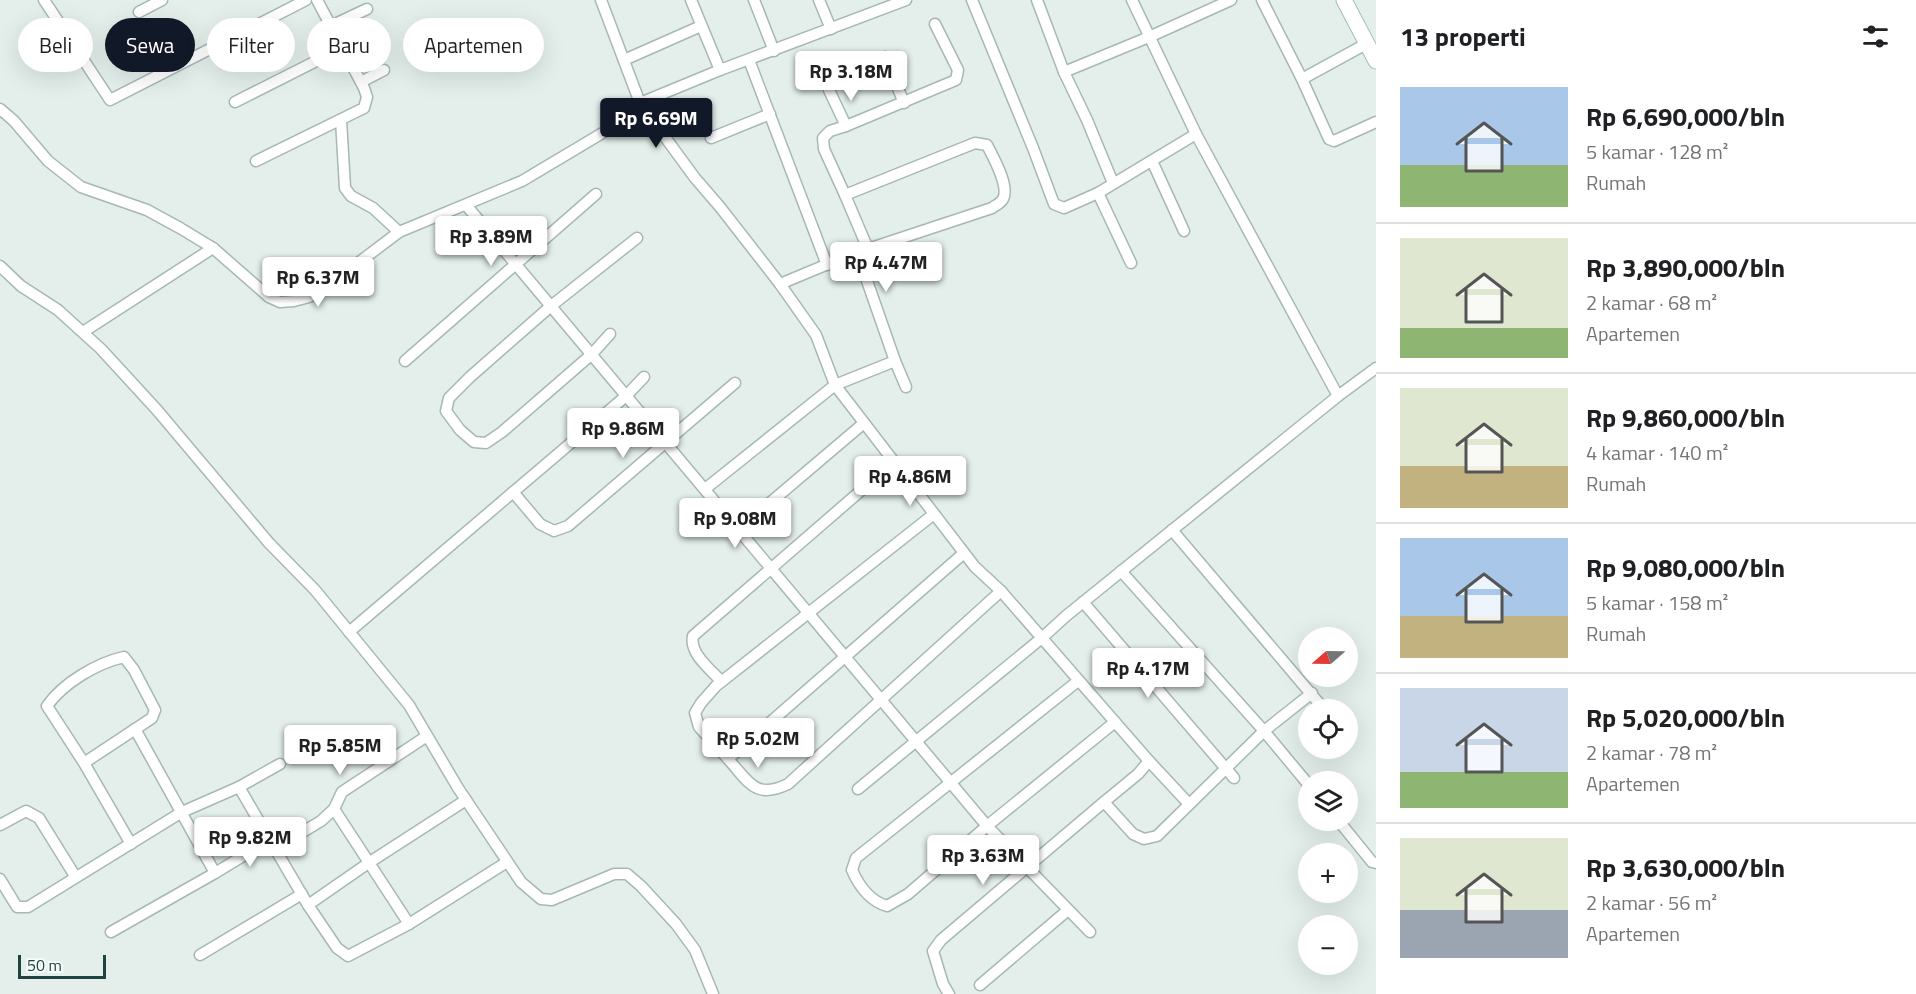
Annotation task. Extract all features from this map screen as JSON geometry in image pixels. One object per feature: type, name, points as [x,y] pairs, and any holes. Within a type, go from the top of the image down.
[{"type":"street","points":[[44,0],[110,100],[306,0]]},
{"type":"street","points":[[139,12],[162,0]]},
{"type":"street","points":[[317,0],[327,18]]},
{"type":"street","points":[[601,0],[640,103],[695,178],[780,284],[816,335],[835,385],[975,567],[1001,591],[1043,637],[1078,681],[1189,804]]},
{"type":"street","points":[[691,0],[720,70]]},
{"type":"street","points":[[754,0],[774,51]]},
{"type":"street","points":[[819,0],[831,30]]},
{"type":"street","points":[[0,109],[14,121],[48,161],[81,187],[147,210],[213,248],[269,297],[280,302],[294,301],[309,297],[326,288],[399,232],[522,181],[632,116],[640,103],[720,70],[831,30],[885,4],[906,0]]},
{"type":"street","points":[[972,0],[1054,204],[1064,208],[1098,193],[1196,134]]},
{"type":"street","points":[[1037,0],[1064,72],[1113,183]]},
{"type":"street","points":[[1132,0],[1196,134],[1338,396]]},
{"type":"street","points":[[1064,72],[1149,37],[1216,3],[1231,0]]},
{"type":"street","points":[[1262,0],[1302,78],[1329,139],[1334,141],[1376,122]]},
{"type":"street","points":[[1344,0],[1376,62]]},
{"type":"street","points":[[348,18],[367,9]]},
{"type":"street","points":[[906,387],[895,361],[845,195],[824,149],[824,138],[830,131],[904,103],[956,80],[958,70],[935,24]]},
{"type":"street","points":[[624,60],[701,26]]},
{"type":"street","points":[[1302,78],[1366,44]]},
{"type":"street","points":[[885,57],[904,103]]},
{"type":"street","points":[[749,60],[827,265]]},
{"type":"street","points":[[235,102],[307,66]]},
{"type":"street","points":[[256,160],[364,108],[367,98],[355,72]]},
{"type":"street","points":[[361,82],[380,72]]},
{"type":"street","points":[[829,90],[846,126]]},
{"type":"street","points":[[711,138],[770,114]]},
{"type":"street","points":[[341,120],[345,188],[351,196],[373,208],[399,232]]},
{"type":"street","points":[[780,284],[862,250],[992,208],[1002,201],[1005,193],[999,170],[987,145],[975,143],[845,195]]},
{"type":"street","points":[[1152,161],[1184,231]]},
{"type":"street","points":[[1098,193],[1131,262]]},
{"type":"street","points":[[405,361],[596,194]]},
{"type":"street","points":[[466,205],[987,826],[1090,932]]},
{"type":"street","points":[[610,334],[592,354],[502,432],[486,443],[474,442],[460,430],[446,411],[449,398],[470,377],[551,306],[637,238]]},
{"type":"street","points":[[83,332],[213,248]]},
{"type":"street","points":[[0,266],[21,286],[58,309],[133,382],[269,543],[315,591],[409,705],[466,801],[521,882],[546,900],[566,895],[614,874],[627,874],[676,924],[695,950],[713,994]]},
{"type":"street","points":[[705,489],[835,385],[895,361]]},
{"type":"street","points":[[858,789],[1121,571],[1376,368]]},
{"type":"street","points":[[349,632],[626,396],[644,377]]},
{"type":"street","points":[[513,492],[540,524],[554,531],[568,526],[664,441],[735,383]]},
{"type":"street","points":[[738,530],[864,423]]},
{"type":"street","points":[[722,681],[694,651],[691,643],[693,636],[894,462]]},
{"type":"street","points":[[934,514],[722,681],[700,703],[695,713],[699,727],[760,791],[773,791],[788,784],[1001,591]]},
{"type":"street","points":[[1172,530],[1316,699]]},
{"type":"street","points":[[728,759],[964,553]]},
{"type":"street","points":[[1121,571],[1298,772]]},
{"type":"street","points":[[1083,602],[1234,778]]},
{"type":"street","points":[[84,763],[152,718],[155,710],[134,670],[124,657],[110,660],[72,682],[47,706],[84,763],[131,844]]},
{"type":"street","points":[[1078,681],[856,858],[852,870],[856,880],[876,903],[887,906],[898,901],[935,873],[987,826],[1115,722]]},
{"type":"street","points":[[1104,802],[1133,834],[1144,839],[1157,836],[1264,731],[1312,693]]},
{"type":"street","points":[[135,729],[215,873]]},
{"type":"street","points":[[111,932],[215,873],[321,821],[334,809],[342,792],[426,736]]},
{"type":"street","points":[[949,994],[933,951],[941,940],[1138,774],[1149,761]]},
{"type":"street","points":[[0,879],[17,907],[28,907],[182,812],[239,787],[280,764]]},
{"type":"street","points":[[239,787],[308,905],[337,948],[348,956],[409,924],[507,862]]},
{"type":"street","points":[[308,905],[370,862],[466,801]]},
{"type":"street","points":[[334,809],[409,924]]},
{"type":"street","points":[[0,825],[26,812],[39,818],[75,876]]},
{"type":"street","points":[[1347,831],[1372,862],[1376,863]]},
{"type":"street","points":[[200,955],[302,894]]},
{"type":"street","points":[[980,985],[1068,910]]}]
